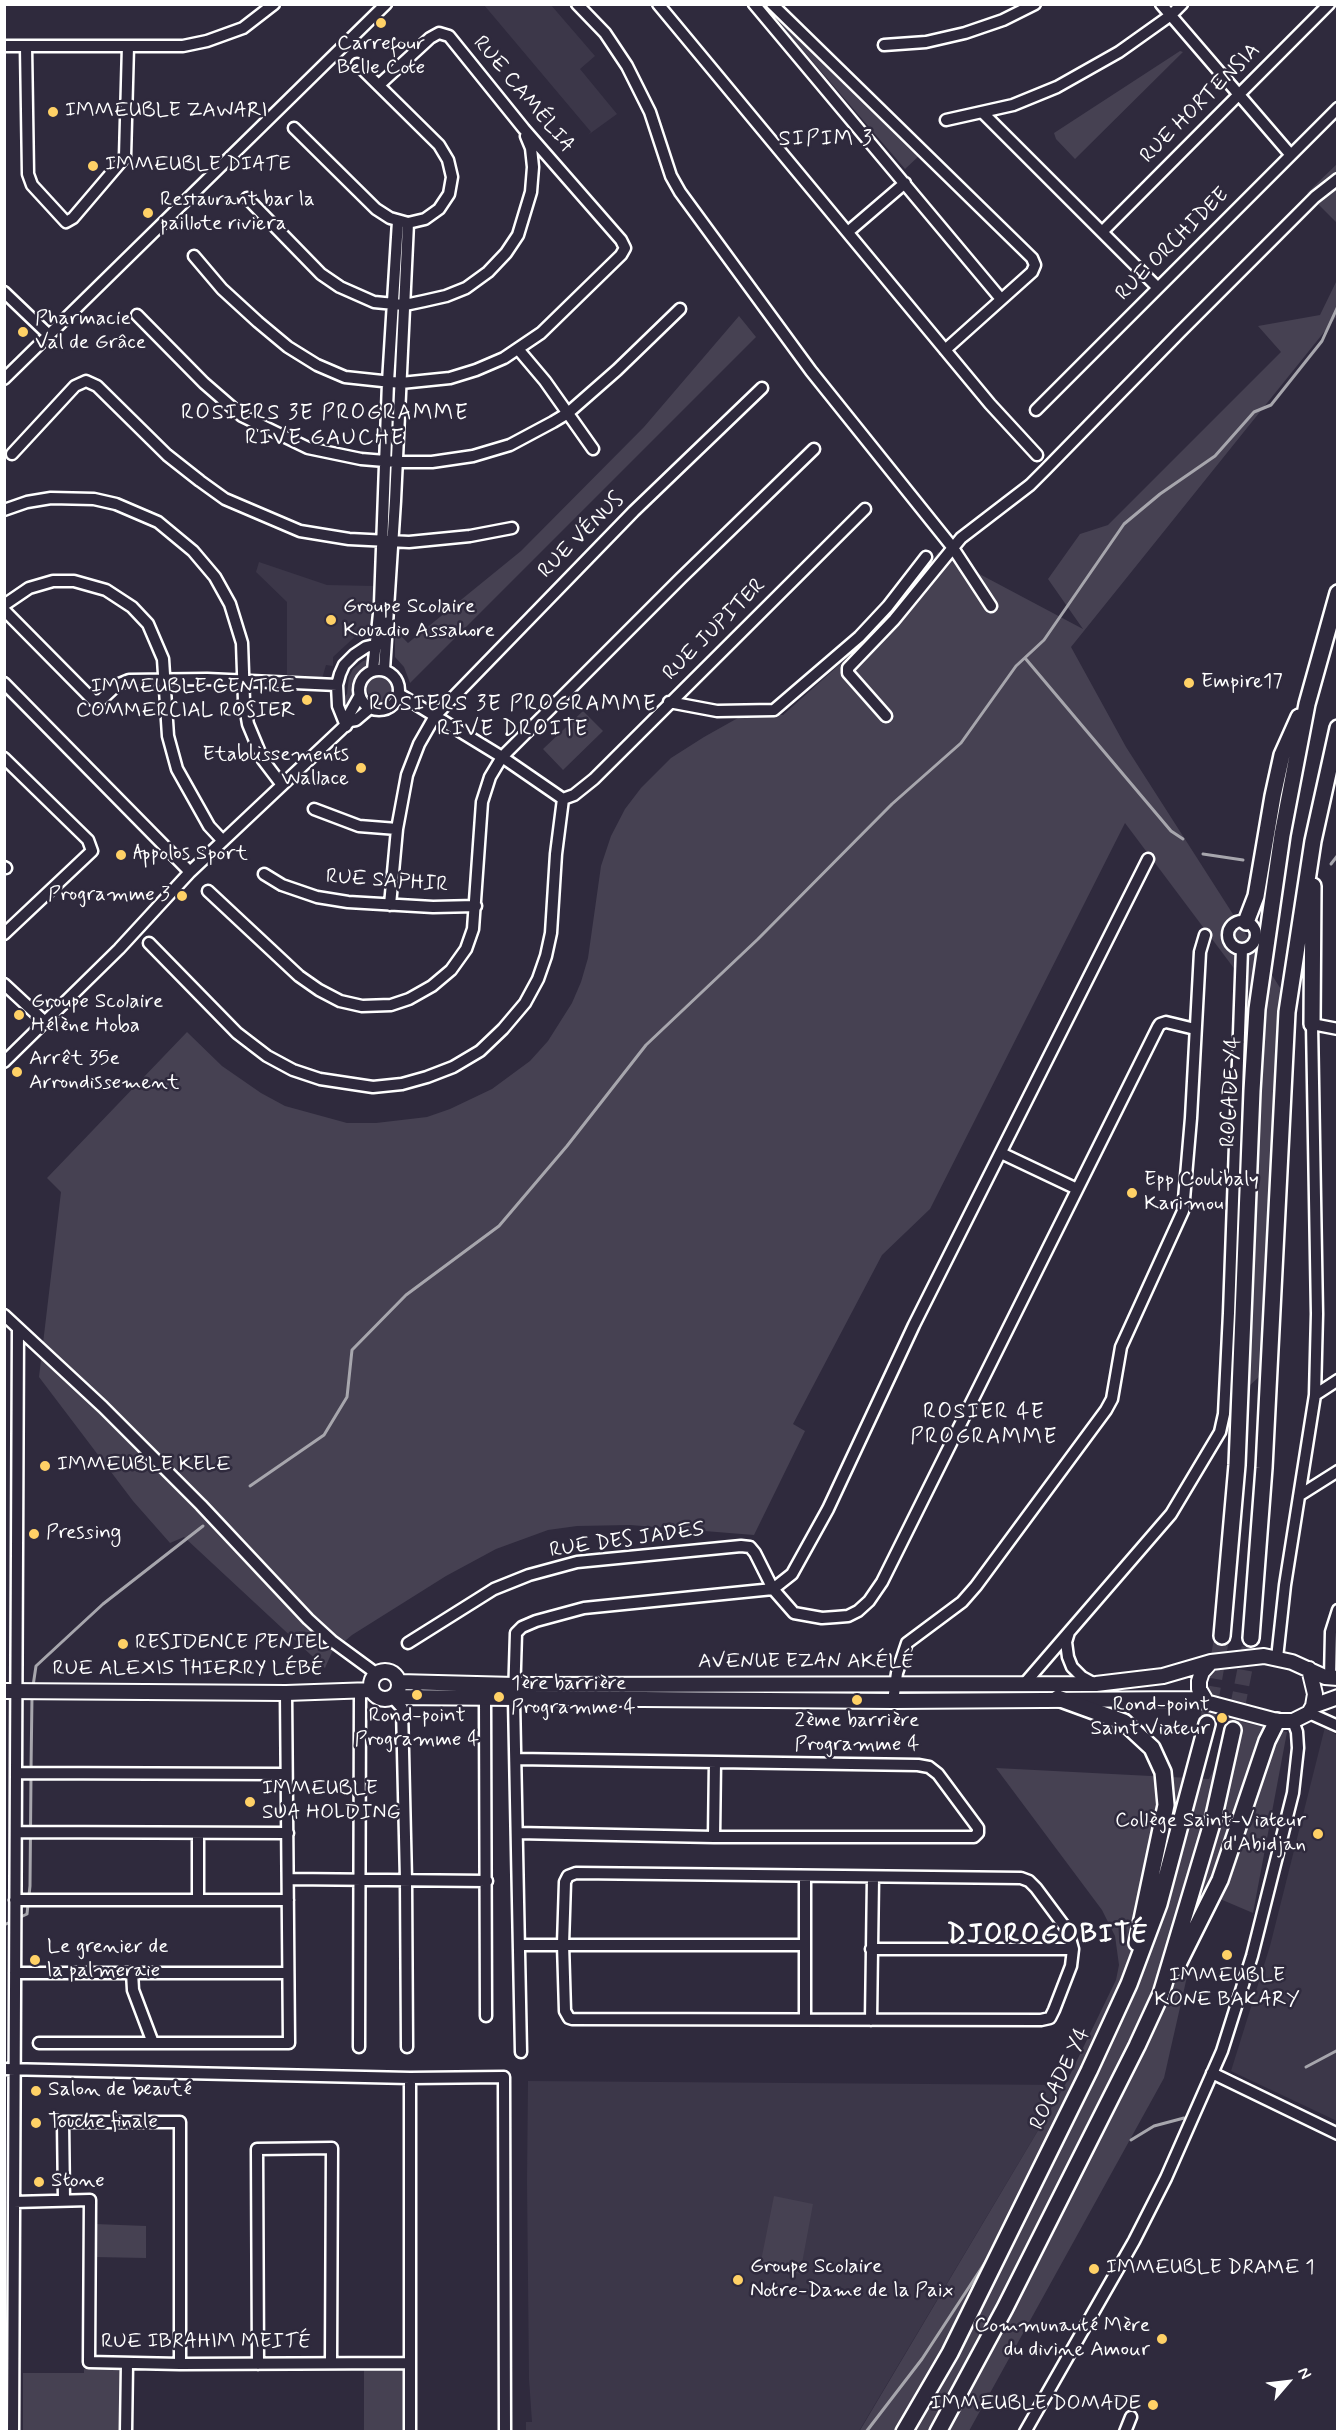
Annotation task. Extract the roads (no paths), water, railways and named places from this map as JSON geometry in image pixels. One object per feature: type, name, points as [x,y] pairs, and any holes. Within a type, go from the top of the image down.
[{"type":"highway","name":"ROCADE Y4","points":[[1222,1636],[1237,1465],[1257,1010],[1282,835],[1307,704],[1338,593]]},
{"type":"highway","points":[[1246,922],[1256,896],[1282,755],[1307,704]]},
{"type":"highway","points":[[1251,1638],[1263,1468],[1287,1012],[1313,841],[1338,728]]},
{"type":"highway","points":[[1312,1024],[1313,841]]},
{"type":"highway","points":[[1058,1698],[1124,1722],[1152,1748],[1163,1772],[1166,1805],[1129,1984]]},
{"type":"highway","points":[[938,2432],[1000,2318],[1127,2068],[1161,1994],[1187,1950],[1220,1880],[1267,1741],[1277,1721]]},
{"type":"highway","name":"ROCADE Y4","points":[[903,2432],[950,2353],[1089,2071],[1129,1984],[1159,1904],[1207,1724]]},
{"type":"highway","points":[[1161,1994],[1213,1820],[1233,1730]]},
{"type":"main road","name":"AVENUE EZAN AKÉLÉ","points":[[399,1682],[1096,1684],[1163,1676],[1211,1662],[1264,1656],[1277,1658],[1334,1678]]},
{"type":"main road","points":[[1206,1701],[1199,1689],[1199,1681],[1202,1672],[1211,1662]]},
{"type":"main road","points":[[1309,1669],[1315,1694],[1311,1709]]},
{"type":"main road","points":[[390,1672],[399,1682],[398,1691],[392,1697],[380,1698],[366,1690],[377,1674],[390,1672]]},
{"type":"main road","name":"RUE ALEXIS THIERRY LÉBÉ","points":[[10,1691],[286,1693],[366,1690]]},
{"type":"main road","name":"AVENUE EZAN AKÉLÉ","points":[[392,1697],[893,1701],[1058,1698],[1194,1699],[1277,1721],[1293,1721]]},
{"type":"main road","points":[[1293,1721],[1311,1709],[1338,1697]]},
{"type":"street","points":[[4,46],[183,46],[207,41],[243,28],[274,4]]},
{"type":"street","points":[[4,379],[386,4]]},
{"type":"street","points":[[577,4],[605,33],[627,66],[650,112],[671,176],[680,192],[811,371],[953,548],[991,606]]},
{"type":"street","points":[[658,4],[794,169],[849,231],[945,350],[1037,455]]},
{"type":"street","points":[[754,4],[1001,299]]},
{"type":"street","points":[[772,4],[1032,258],[1035,265],[1032,272],[945,350]]},
{"type":"street","points":[[884,45],[926,42],[965,33],[1004,20],[1035,4]]},
{"type":"street","points":[[1161,4],[1290,154]]},
{"type":"street","points":[[946,120],[1013,105],[1057,87],[1119,52],[1171,15],[1182,4]]},
{"type":"street","name":"RUE HORTENSIA","points":[[1102,232],[1329,4]]},
{"type":"street","name":"RUE CAMÉLIA","points":[[379,85],[430,38],[439,33],[449,36],[524,129],[626,248],[541,333],[518,349]]},
{"type":"street","points":[[26,47],[28,174],[32,185],[66,222],[73,218],[125,157],[128,46]]},
{"type":"street","points":[[294,128],[376,209],[403,222],[424,219],[439,208],[449,194],[452,177],[448,160],[439,145],[357,64]]},
{"type":"street","name":"RUE ORCHIDEE","points":[[1036,410],[1338,108]]},
{"type":"street","points":[[983,113],[1158,288]]},
{"type":"street","points":[[248,198],[327,278],[356,295],[393,305],[405,305],[446,296],[466,288],[488,272],[506,254],[518,235],[531,192],[533,167],[531,148],[524,129]]},
{"type":"street","points":[[886,716],[848,673],[848,668],[894,620],[969,532],[1038,477],[1315,197],[1338,178]]},
{"type":"street","points":[[849,231],[906,183]]},
{"type":"street","points":[[388,541],[385,461],[388,382],[393,305],[403,222]]},
{"type":"street","points":[[379,670],[388,541],[397,462],[405,305],[403,222]]},
{"type":"street","points":[[194,256],[222,288],[258,322],[298,353],[317,365],[345,377],[401,383],[450,378],[476,370],[518,349],[593,449]]},
{"type":"street","points":[[4,292],[49,335]]},
{"type":"street","points":[[137,315],[204,383],[242,416],[308,448],[361,459],[432,462],[473,456],[510,445],[568,413],[617,370],[680,309]]},
{"type":"street","points":[[12,454],[75,386],[86,381],[97,386],[167,455],[225,499],[300,531],[349,540],[430,541],[470,537],[512,528]]},
{"type":"street","name":"RUE VÉNUS","points":[[390,905],[397,829],[407,775],[419,744],[435,716],[634,511],[762,388]]},
{"type":"street","points":[[208,891],[299,976],[340,1001],[362,1006],[391,1005],[409,999],[432,986],[451,970],[466,949],[476,906],[482,802],[490,777],[502,757],[814,449]]},
{"type":"street","points":[[4,510],[27,502],[51,498],[94,499],[116,504],[143,514],[170,530],[203,561],[230,604],[242,643],[243,682],[248,724],[263,760],[282,785]]},
{"type":"street","name":"RUE JUPITER","points":[[563,799],[574,795],[594,779],[865,508]]},
{"type":"street","points":[[669,702],[717,711],[774,710],[859,637],[888,606],[926,557]]},
{"type":"street","points":[[4,605],[29,588],[53,581],[74,581],[106,590],[132,607],[148,624],[163,659],[168,736],[177,769],[209,826],[223,841]]},
{"type":"street","points":[[4,610],[93,701],[101,700],[123,682],[163,679],[337,685]]},
{"type":"street","points":[[348,724],[338,706],[337,685],[344,665],[366,647],[381,643]]},
{"type":"street","points":[[348,724],[350,713],[359,697],[358,686],[364,676],[379,670],[393,675],[398,684],[399,694],[395,703],[388,709],[379,711],[369,708],[359,697]]},
{"type":"street","points":[[4,683],[190,872]]},
{"type":"street","points":[[149,943],[237,1033],[267,1056],[293,1070],[320,1079],[373,1087],[402,1084],[453,1067],[480,1051],[503,1029],[518,1012],[537,979],[546,956],[551,933],[556,854],[563,799],[502,757],[399,694]]},
{"type":"street","points":[[4,1062],[46,1023],[190,872],[348,724],[369,708]]},
{"type":"street","points":[[4,758],[88,840],[92,851],[4,934]]},
{"type":"street","points":[[314,809],[359,825],[397,829]]},
{"type":"street","points":[[521,2052],[514,1699],[516,1634],[522,1627],[536,1621],[584,1608],[773,1589],[792,1574],[828,1509],[904,1346],[1148,859]]},
{"type":"street","name":"RUE SAPHIR","points":[[264,874],[282,885],[317,897],[348,903],[476,906]]},
{"type":"street","points":[[1237,922],[1246,922],[1253,927],[1256,936],[1253,944],[1242,949],[1233,946],[1228,933],[1237,922]]},
{"type":"street","points":[[893,1701],[902,1654],[907,1643],[962,1602],[976,1586],[1112,1399],[1121,1347],[1183,1211],[1191,1118],[1200,951],[1204,935]]},
{"type":"street","points":[[1025,1683],[1171,1514],[1220,1432],[1224,1414],[1242,949]]},
{"type":"street","points":[[4,984],[46,1023]]},
{"type":"street","name":"RUE DES JADES","points":[[408,1643],[494,1589],[529,1575],[577,1563],[741,1546],[750,1548],[755,1553],[773,1589],[794,1613],[822,1618],[848,1616],[869,1601],[882,1582],[1160,1024],[1166,1022],[1195,1029]]},
{"type":"street","points":[[1277,1658],[1285,1585],[1315,1395],[1317,1314],[1312,1024],[1338,1029]]},
{"type":"street","points":[[1001,1153],[1077,1189]]},
{"type":"street","points":[[4,1315],[103,1407],[201,1505],[308,1619],[340,1648],[377,1674]]},
{"type":"street","points":[[12,2432],[9,2362],[18,2201],[9,2069],[15,1973],[10,1945],[15,1900],[10,1875],[16,1832],[16,1773],[10,1691],[18,1328]]},
{"type":"street","points":[[1315,1395],[1338,1380]]},
{"type":"street","points":[[1300,1495],[1338,1472]]},
{"type":"street","points":[[1334,1678],[1331,1632],[1338,1610]]},
{"type":"street","points":[[1069,1632],[1066,1642],[1072,1667],[1082,1677],[1096,1684]]},
{"type":"street","points":[[359,2047],[358,1880],[366,1690]]},
{"type":"street","points":[[39,2043],[289,2043],[286,1693]]},
{"type":"street","points":[[392,1697],[402,1708],[407,2048]]},
{"type":"street","points":[[485,1699],[486,2016]]},
{"type":"street","points":[[1311,1709],[1338,1726]]},
{"type":"street","points":[[1025,2432],[1134,2241],[1166,2178],[1222,2051],[1252,1956],[1293,1793],[1298,1748],[1297,1732],[1293,1721]]},
{"type":"street","points":[[516,1759],[929,1767],[938,1774],[978,1828],[978,1833],[974,1837],[714,1837],[518,1833]]},
{"type":"street","points":[[714,1837],[715,1762]]},
{"type":"street","points":[[16,1773],[285,1774]]},
{"type":"street","points":[[16,1832],[288,1833]]},
{"type":"street","points":[[198,1833],[198,1900]]},
{"type":"street","points":[[572,1874],[805,1876],[1021,1878],[1029,1881],[1068,1931],[1073,1949],[1071,1966],[1050,2018],[1041,2020],[568,2018],[565,2011],[563,1944],[565,1881],[572,1874]]},
{"type":"street","points":[[805,1876],[805,2019]]},
{"type":"street","points":[[871,2020],[873,1878]]},
{"type":"street","points":[[288,1879],[487,1881]]},
{"type":"street","points":[[15,1900],[288,1900]]},
{"type":"street","points":[[519,1945],[805,1945]]},
{"type":"street","points":[[871,1949],[1073,1949]]},
{"type":"street","points":[[132,1972],[133,1990],[153,2043]]},
{"type":"street","points":[[15,1973],[288,1973]]},
{"type":"street","points":[[9,2069],[504,2078],[505,2432]]},
{"type":"street","points":[[1212,2073],[1338,2134]]},
{"type":"street","points":[[410,2078],[410,2432]]},
{"type":"street","points":[[64,2200],[63,2122],[180,2122],[180,2364]]},
{"type":"street","points":[[258,2364],[257,2149],[332,2148],[332,2362]]},
{"type":"street","name":"RUE IBRAHIM MEITÉ","points":[[18,2201],[90,2200],[89,2362],[127,2364],[409,2363]]},
{"type":"street","points":[[126,2432],[127,2364]]},
{"type":"street","points":[[1125,2432],[1131,2417]]},
{"type":"waterway","points":[[250,1486],[324,1435],[347,1397],[352,1350],[406,1295],[499,1226],[567,1146],[646,1045],[758,939],[892,804],[961,743],[1016,666],[1044,640],[1124,524],[1160,494],[1215,456],[1254,412],[1271,405],[1322,341],[1338,306]]},
{"type":"waterway","points":[[1025,658],[1171,831],[1183,839]]},
{"type":"waterway","points":[[1203,854],[1243,860]]},
{"type":"waterway","points":[[1331,864],[1338,855]]},
{"type":"waterway","points":[[33,1686],[36,1666],[103,1604],[203,1526]]},
{"type":"waterway","points":[[31,1770],[32,1696]]},
{"type":"waterway","points":[[4,1925],[27,1914],[30,1886],[31,1776]]},
{"type":"waterway","points":[[1306,2067],[1338,2050]]},
{"type":"waterway","points":[[1131,2140],[1154,2126],[1184,2118]]},
{"type":"waterway","points":[[866,2432],[922,2359],[992,2252]]},
{"type":"tunnel","points":[[1207,1724],[1222,1636]]},
{"type":"tunnel","points":[[1233,1730],[1251,1638]]},
{"type":"place","name":"Carrefour Belle Cote","points":[[381,23]]},
{"type":"place","name":"IMMEUBLE ZAWARI","points":[[53,112]]},
{"type":"place","name":"IMMEUBLE DIATE","points":[[93,166]]},
{"type":"place","name":"Restaurant bar la paillote riviera","points":[[148,213]]},
{"type":"place","name":"Pharmacie Val de Grâce","points":[[23,332]]},
{"type":"place","name":"Groupe Scolaire Kouadio Assahore","points":[[331,620]]},
{"type":"place","name":"Empire17","points":[[1189,683]]},
{"type":"place","name":"IMMEUBLE CENTRE COMMERCIAL ROSIER","points":[[307,700]]},
{"type":"place","name":"Etablissements Wallace","points":[[361,768]]},
{"type":"place","name":"Appolos Sport","points":[[121,855]]},
{"type":"place","name":"Programme 3","points":[[182,896]]},
{"type":"place","name":"Groupe Scolaire Hélène Hoba","points":[[19,1015]]},
{"type":"place","name":"Arrêt 35e Arrondissement","points":[[17,1072]]},
{"type":"place","name":"Epp Coulibaly Karimou","points":[[1132,1193]]},
{"type":"place","name":"IMMEUBLE KELE","points":[[45,1466]]},
{"type":"place","name":"Pressing","points":[[34,1534]]},
{"type":"place","name":"RESIDENCE PENIEL","points":[[123,1644]]},
{"type":"place","name":"Rond-point Programme 4","points":[[417,1695]]},
{"type":"place","name":"1ère barrière Programme 4","points":[[499,1697]]},
{"type":"place","name":"2ème barrière Programme 4","points":[[857,1700]]},
{"type":"place","name":"Rond-point Saint Viateur","points":[[1222,1718]]},
{"type":"place","name":"IMMEUBLE SUA HOLDING","points":[[250,1802]]},
{"type":"place","name":"Collège Saint-Viateur d'Abidjan","points":[[1318,1834]]},
{"type":"place","name":"IMMEUBLE KONE BAKARY","points":[[1227,1955]]},
{"type":"place","name":"Le grenier de la palmeraie","points":[[35,1960]]},
{"type":"place","name":"Salon de beauté","points":[[36,2091]]},
{"type":"place","name":"Touche finale","points":[[36,2123]]},
{"type":"place","name":"Stone","points":[[39,2182]]},
{"type":"place","name":"IMMEUBLE DRAME 1","points":[[1094,2269]]},
{"type":"place","name":"Groupe Scolaire Notre-Dame de la Paix","points":[[738,2280]]},
{"type":"place","name":"Communauté Mère du divine Amour","points":[[1162,2339]]},
{"type":"place","name":"IMMEUBLE DOMADE","points":[[1153,2405]]},
{"type":"district","name":"SIPIM 3","points":[[826,140]]},
{"type":"district","name":"ROSIERS 3E PROGRAMME RIVE GAUCHE","points":[[325,426]]},
{"type":"district","name":"ROSIERS 3E PROGRAMME RIVE DROITE","points":[[513,718]]},
{"type":"district","name":"ROSIER 4E PROGRAMME","points":[[984,1426]]},
{"type":"district","name":"DJOROGOBITÉ","points":[[1048,1936]]}]
